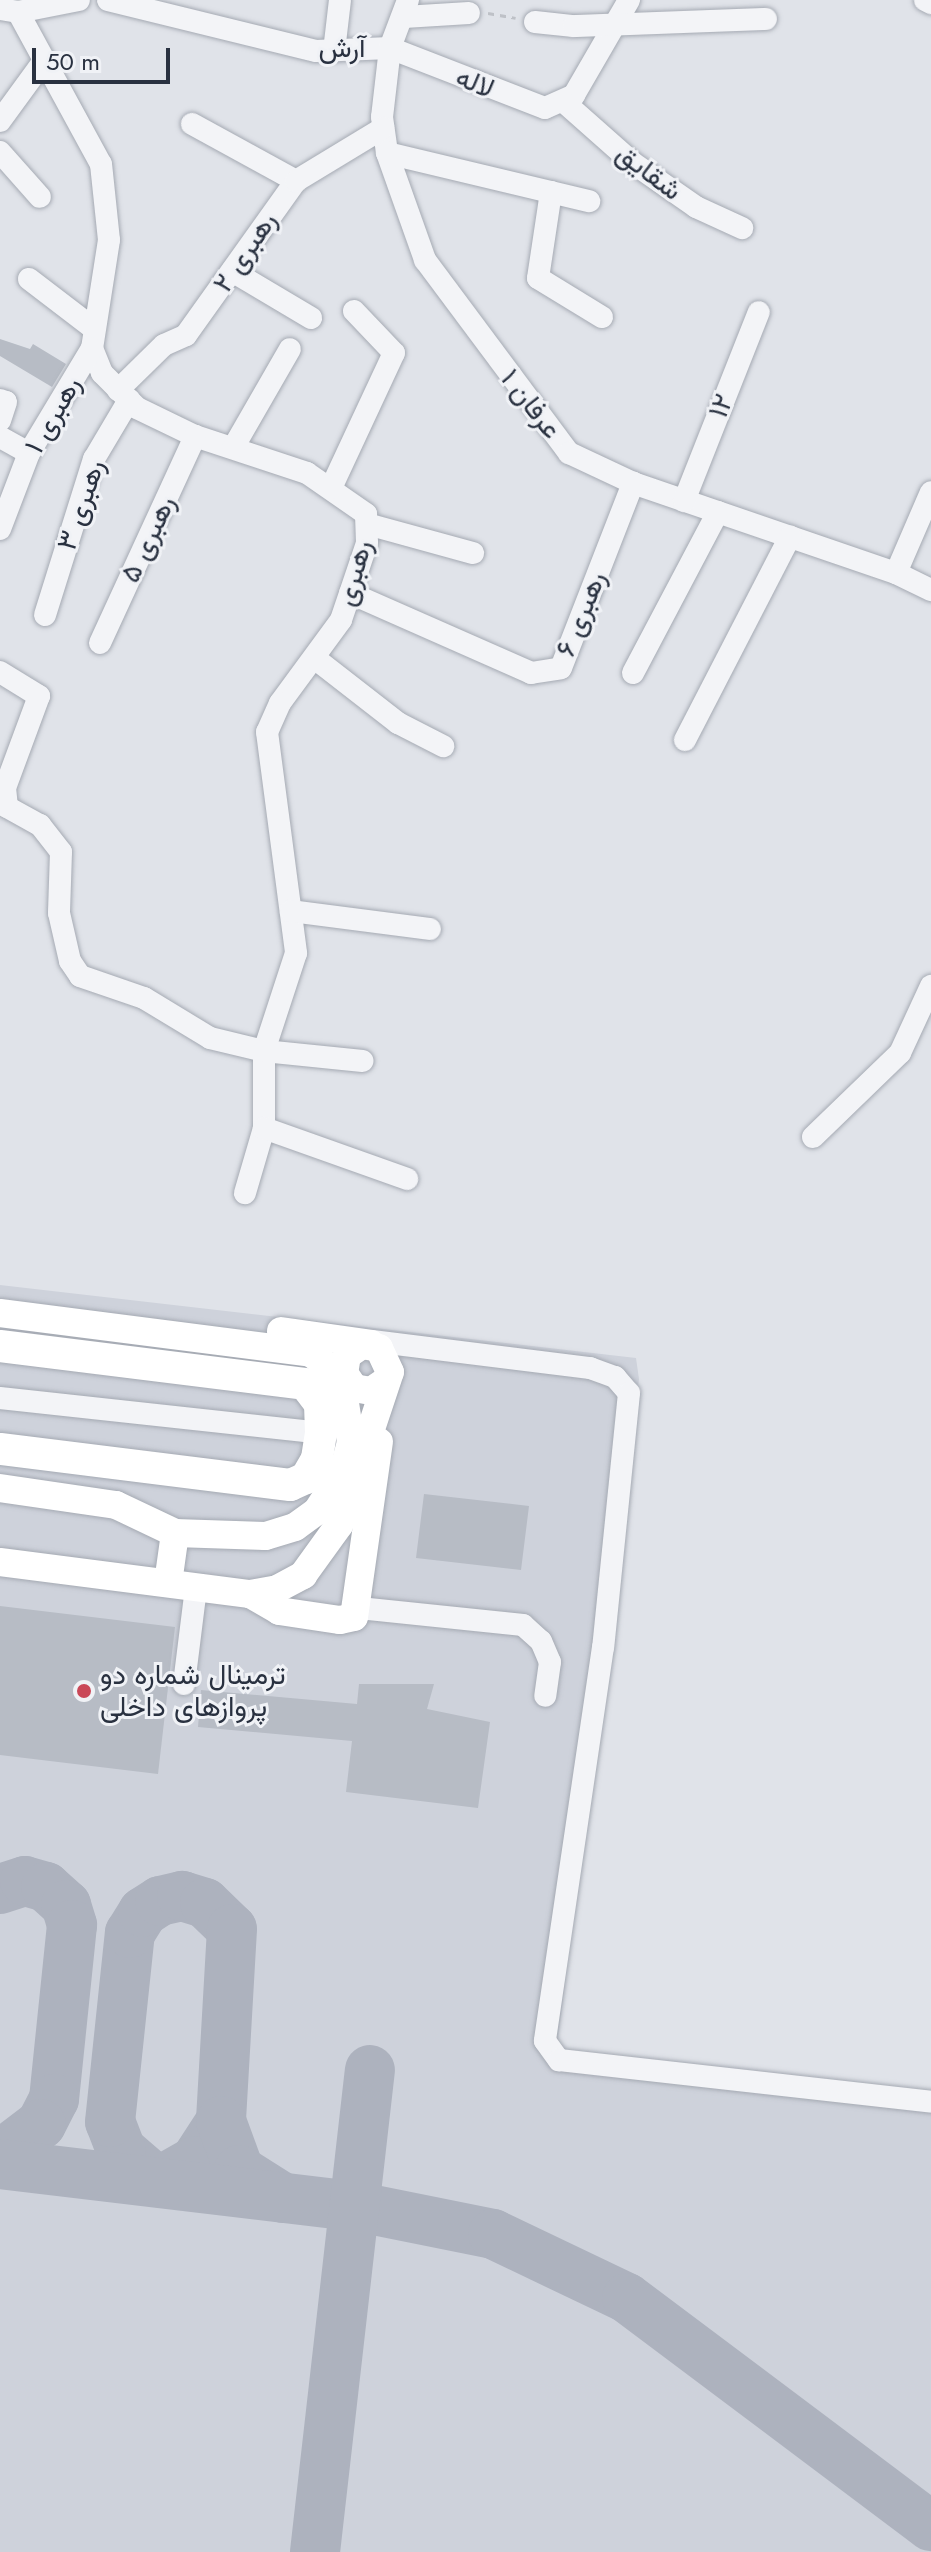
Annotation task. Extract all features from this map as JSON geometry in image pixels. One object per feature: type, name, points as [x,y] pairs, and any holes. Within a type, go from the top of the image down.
[{"type":"highway","points":[[0,1346],[305,1384],[320,1404],[321,1433],[317,1459],[306,1478],[290,1485],[0,1449]]},
{"type":"main road","points":[[0,1298],[371,1343],[386,1355],[386,1381],[359,1608],[354,1617],[340,1620],[279,1611],[250,1594]]},
{"type":"main road","points":[[0,1313],[311,1353],[330,1368],[350,1414],[351,1442],[344,1469],[317,1511],[295,1527],[265,1536],[175,1533],[116,1505],[0,1488]]},
{"type":"main road","points":[[371,1343],[347,1355],[347,1381],[362,1391],[386,1381]]},
{"type":"main road","points":[[0,1562],[250,1594],[277,1589],[303,1575],[322,1554],[339,1525],[386,1381]]},
{"type":"main road","points":[[168,1583],[175,1533]]},
{"type":"street","points":[[79,0],[9,11],[43,62],[101,164],[109,240],[93,338]]},
{"type":"street","name":"آرش","points":[[108,0],[161,5],[334,51],[390,48]]},
{"type":"street","points":[[334,51],[340,0]]},
{"type":"street","points":[[562,103],[582,85],[620,23],[629,0]]},
{"type":"street","points":[[925,0],[931,3]]},
{"type":"street","points":[[406,8],[469,13]]},
{"type":"street","name":"عرفان ۱","points":[[406,8],[390,48],[383,128],[387,153],[425,260],[528,404],[569,453],[633,483],[896,573],[931,590]]},
{"type":"street","points":[[535,22],[766,19]]},
{"type":"street","name":"لاله","points":[[390,48],[528,105],[562,103]]},
{"type":"street","points":[[0,121],[43,62]]},
{"type":"street","name":"شقایق","points":[[562,103],[633,163],[696,207],[742,228]]},
{"type":"street","points":[[192,124],[296,181]]},
{"type":"street","name":"رهبری ۲","points":[[124,395],[164,345],[186,335],[296,181],[383,128]]},
{"type":"street","points":[[0,152],[40,197]]},
{"type":"street","points":[[387,153],[589,201]]},
{"type":"street","points":[[551,192],[538,278],[602,317]]},
{"type":"street","points":[[232,271],[311,318]]},
{"type":"street","points":[[29,279],[93,338]]},
{"type":"street","points":[[331,488],[394,353],[354,311]]},
{"type":"street","name":"۱۲","points":[[684,501],[759,312]]},
{"type":"street","name":"رهبری","points":[[93,338],[102,373],[124,395],[195,436],[307,473],[355,503],[367,524],[367,543],[350,593],[317,660],[280,703],[267,732],[296,953],[264,1051],[264,1128],[245,1193]]},
{"type":"street","name":"رهبری ۱","points":[[0,529],[29,453],[93,338]]},
{"type":"street","points":[[233,448],[290,349]]},
{"type":"street","name":"رهبری ۳","points":[[45,615],[94,459],[124,395]]},
{"type":"street","points":[[0,400],[6,402],[0,420]]},
{"type":"street","name":"رهبری ۵","points":[[100,643],[195,436]]},
{"type":"street","points":[[0,437],[29,453]]},
{"type":"street","name":"رهبری ۶","points":[[350,593],[531,673],[561,668],[633,483]]},
{"type":"street","points":[[896,573],[931,492]]},
{"type":"street","points":[[633,673],[718,512]]},
{"type":"street","points":[[367,524],[473,553]]},
{"type":"street","points":[[685,740],[790,537]]},
{"type":"street","points":[[317,660],[398,723],[443,746]]},
{"type":"street","points":[[0,672],[39,696],[5,788],[7,807],[40,825],[61,852],[59,913],[70,961],[80,976],[144,998],[210,1038],[264,1051],[362,1061]]},
{"type":"street","points":[[291,911],[430,929]]},
{"type":"street","points":[[813,1137],[900,1053],[931,986]]},
{"type":"street","points":[[264,1128],[407,1179]]},
{"type":"street","points":[[371,1343],[590,1368],[615,1377],[629,1393],[603,1647],[545,2041],[559,2060],[931,2102]]},
{"type":"street","points":[[0,1398],[321,1433]]},
{"type":"street","points":[[184,1684],[196,1587]]},
{"type":"street","points":[[359,1608],[523,1625],[541,1641],[550,1662],[545,1696]]},
{"type":"path","points":[[469,13],[535,22]]},
{"type":"shaded area","points":[[0,1285],[636,1358],[639,1379],[558,2040],[568,2053],[931,2096],[931,2552],[0,2552]]},
{"type":"building","points":[[0,339],[30,349],[33,344],[66,364],[52,387],[0,356]]},
{"type":"building","points":[[424,1494],[529,1506],[521,1570],[416,1558]]},
{"type":"building","name":"ترمینال شماره دو پروازهای داخلی","points":[[0,1606],[175,1627],[158,1774],[0,1755]]},
{"type":"building","points":[[359,1684],[434,1684],[427,1709],[490,1722],[478,1808],[346,1792],[352,1741],[198,1727],[201,1690],[357,1704]]},
{"type":"taxiway","points":[[0,1889],[25,1881],[46,1887],[66,1905],[72,1925],[54,2099],[41,2124],[0,2155]]},
{"type":"taxiway","points":[[221,2121],[195,2161],[158,2182],[121,2150],[110,2122],[130,1933],[143,1912],[160,1901],[182,1896],[205,1903],[232,1929],[221,2121],[239,2170],[283,2198]]},
{"type":"taxiway","points":[[315,2552],[370,2070]]},
{"type":"taxiway","points":[[0,2164],[354,2206],[493,2234],[627,2298],[931,2526]]},
{"type":"place","name":"ترمینال شماره دو پروازهای داخلی","points":[[84,1691]]}]
